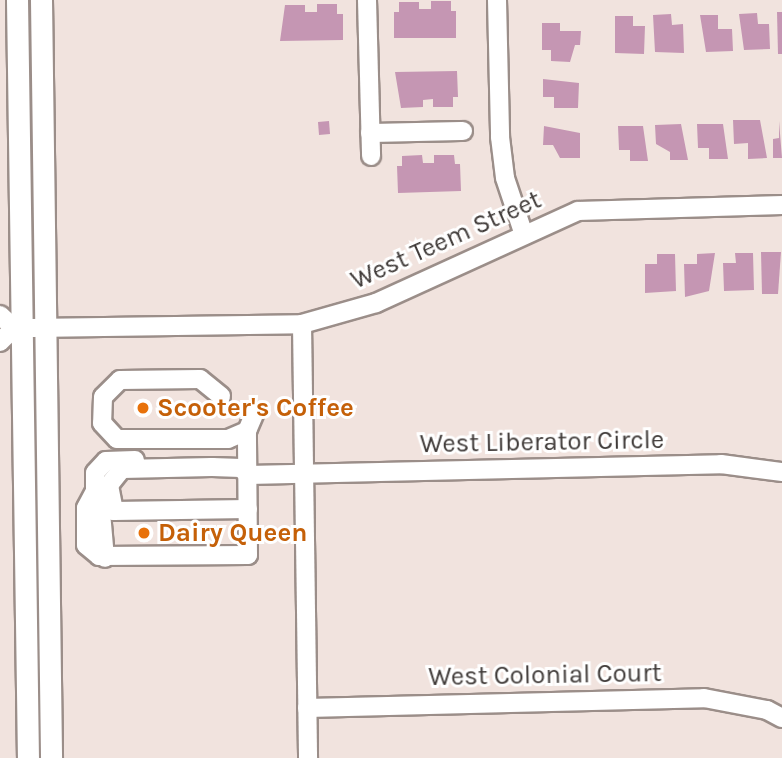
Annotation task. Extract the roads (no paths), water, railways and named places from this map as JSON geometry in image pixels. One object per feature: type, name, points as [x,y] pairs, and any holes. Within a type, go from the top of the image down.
[{"type":"main road","points":[[17,0],[18,328],[28,758]]},
{"type":"main road","points":[[41,0],[51,758]]},
{"type":"street","points":[[367,0],[371,156]]},
{"type":"street","points":[[497,0],[500,137],[505,178],[524,235]]},
{"type":"street","points":[[370,133],[463,131]]},
{"type":"street","name":"West Teem Street","points":[[18,328],[302,324],[376,303],[578,211],[782,205]]},
{"type":"street","points":[[0,315],[18,328],[0,342]]},
{"type":"street","points":[[302,324],[307,758]]},
{"type":"street","points":[[221,396],[200,379],[120,380],[107,388],[103,397],[102,423],[107,432],[123,439],[228,439],[247,431]]},
{"type":"street","points":[[212,467],[197,457],[106,461],[95,473],[94,491],[86,508],[86,545],[105,558],[248,555],[247,431],[255,412]]},
{"type":"street","name":"West Liberator Circle","points":[[212,467],[241,468],[248,475],[721,464],[782,472]]},
{"type":"street","points":[[212,467],[122,469],[109,485],[114,511],[248,509]]},
{"type":"street","name":"West Colonial Court","points":[[307,708],[704,698],[767,710],[782,718]]},
{"type":"place","name":"Scooter's Coffee","points":[[143,408]]},
{"type":"place","name":"Dairy Queen","points":[[144,533]]}]
